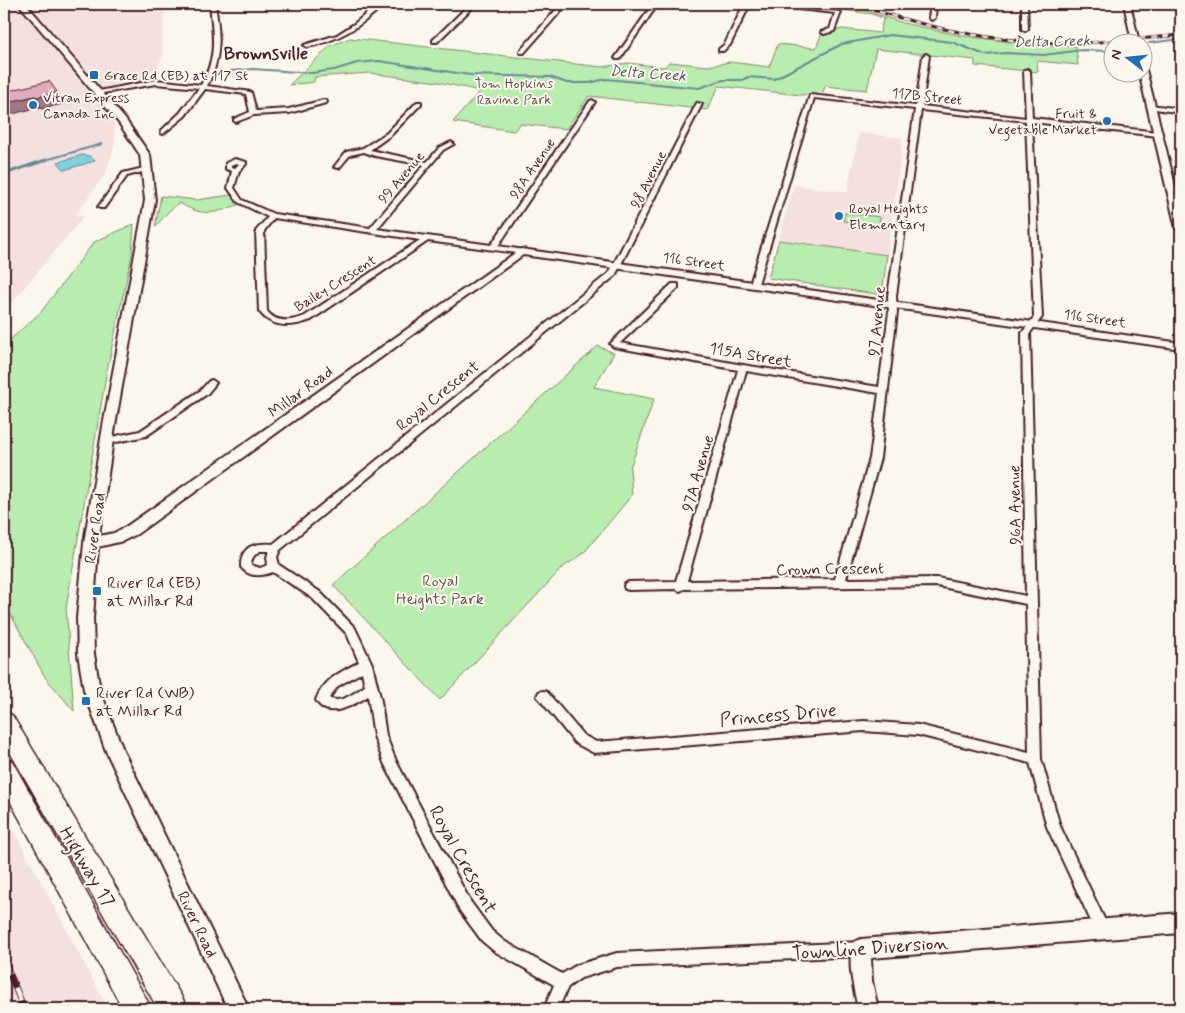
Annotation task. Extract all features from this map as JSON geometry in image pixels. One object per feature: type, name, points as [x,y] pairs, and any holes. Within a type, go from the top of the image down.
[{"type":"highway","name":"Highway 17","points":[[4,722],[173,1009]]},
{"type":"highway","name":"Highway 17","points":[[4,768],[138,1009]]},
{"type":"street","points":[[22,4],[122,120],[145,155],[148,169],[125,174],[102,207]]},
{"type":"street","points":[[163,132],[174,125],[204,87],[212,69],[217,41],[212,4]]},
{"type":"street","points":[[307,45],[336,39],[381,4]]},
{"type":"street","points":[[434,41],[473,4]]},
{"type":"street","points":[[522,52],[564,4]]},
{"type":"street","points":[[618,58],[655,4]]},
{"type":"street","points":[[721,50],[727,45],[747,4]]},
{"type":"street","points":[[756,4],[838,12],[832,30],[824,32]]},
{"type":"street","points":[[932,18],[933,4]]},
{"type":"street","points":[[1024,4],[1025,29]]},
{"type":"street","points":[[1127,4],[1134,32]]},
{"type":"street","name":"97 Avenue","points":[[839,584],[875,458],[884,391],[901,224],[926,56]]},
{"type":"street","name":"96A Avenue","points":[[1027,71],[1038,317],[1026,333],[1030,601],[1035,759],[1054,827],[1102,929]]},
{"type":"street","points":[[99,93],[156,82],[174,83],[249,93],[253,113]]},
{"type":"street","points":[[1145,82],[1181,228]]},
{"type":"street","name":"117B Street","points":[[754,284],[812,96],[1158,134]]},
{"type":"street","points":[[236,120],[253,113],[276,114],[324,102]]},
{"type":"street","name":"98A Avenue","points":[[493,248],[592,102]]},
{"type":"street","points":[[337,166],[348,153],[365,150],[390,134],[419,103]]},
{"type":"street","name":"98 Avenue","points":[[618,265],[699,104]]},
{"type":"street","points":[[1151,107],[1181,110]]},
{"type":"street","name":"99 Avenue","points":[[372,230],[428,164],[442,149],[451,144]]},
{"type":"street","points":[[365,150],[376,154],[428,164]]},
{"type":"street","name":"River Road","points":[[148,169],[150,200],[107,441],[91,543],[85,618],[86,654],[95,698],[127,777],[239,1009]]},
{"type":"street","name":"116 Street","points":[[236,170],[232,188],[240,201],[272,216],[1181,346]]},
{"type":"street","name":"Bailey Crescent","points":[[272,216],[260,231],[263,311],[269,318],[286,323],[308,318],[427,238]]},
{"type":"street","name":"Millar Road","points":[[91,543],[118,537],[137,527],[521,252]]},
{"type":"street","name":"Royal Crescent","points":[[563,982],[499,946],[487,936],[465,906],[390,763],[380,736],[366,664],[350,631],[324,602],[274,567],[264,571],[250,571],[245,564],[247,558],[258,547],[275,548],[612,274],[618,265]]},
{"type":"street","name":"115A Street","points":[[675,286],[614,344],[743,368],[884,391]]},
{"type":"street","name":"97A Avenue","points":[[680,587],[743,368]]},
{"type":"street","points":[[107,441],[143,434],[204,392],[212,383]]},
{"type":"street","points":[[274,567],[272,557],[275,548]]},
{"type":"street","name":"Crown Crescent","points":[[629,586],[680,587],[937,582],[1030,601]]},
{"type":"street","points":[[366,664],[331,684],[324,692],[322,700],[328,705],[336,707],[372,688]]},
{"type":"street","name":"Princess Drive","points":[[543,696],[579,739],[594,748],[864,726],[918,730],[1035,759]]},
{"type":"street","name":"Townline Diversion","points":[[563,982],[576,972],[617,960],[861,949],[1181,923]]},
{"type":"street","points":[[861,949],[862,981],[868,1009]]},
{"type":"street","points":[[551,1009],[563,982]]},
{"type":"shaded area","points":[[4,4],[165,4],[163,54],[153,79],[90,93],[114,122],[115,143],[106,173],[75,215],[84,216],[4,312]]},
{"type":"shaded area","name":"Royal Heights Elementary","points":[[859,133],[903,138],[882,295],[768,278],[794,185],[847,192]]},
{"type":"shaded area","points":[[4,812],[108,1009],[4,1009]]},
{"type":"green space","name":"Tom Hopkins Ravine Park","points":[[816,4],[847,4],[903,23],[963,36],[1044,46],[1076,46],[1078,65],[1037,61],[1038,72],[975,66],[975,60],[876,49],[867,90],[825,86],[823,92],[801,95],[719,86],[707,110],[589,96],[566,129],[520,124],[514,131],[453,122],[480,91],[438,82],[369,73],[315,77],[314,82],[289,85],[330,46],[350,38],[602,67],[627,63],[665,67],[669,62],[708,66],[730,62],[769,67],[778,44],[816,48],[822,33],[842,29],[880,33],[883,19],[885,19],[872,14],[842,10],[842,6]]},
{"type":"green space","points":[[230,195],[240,204],[216,212],[202,212],[179,203],[155,227],[161,196],[197,200]]},
{"type":"green space","points":[[845,213],[880,217],[879,226],[843,221]]},
{"type":"green space","points":[[134,224],[132,254],[107,370],[66,608],[74,711],[45,677],[4,602],[4,345],[41,312],[94,242]]},
{"type":"green space","points":[[779,240],[887,255],[882,295],[768,278]]},
{"type":"green space","name":"Royal Heights Park","points":[[598,346],[614,353],[594,387],[654,399],[630,468],[632,495],[583,554],[563,567],[440,700],[333,585]]},
{"type":"water","points":[[82,155],[90,156],[95,161],[64,170],[58,162]]},
{"type":"building","points":[[49,81],[57,92],[4,103],[4,92]]},
{"type":"waterway","name":"Delta Creek","points":[[230,71],[253,69],[312,73],[334,70],[357,63],[379,61],[470,75],[550,77],[567,83],[589,83],[606,79],[699,88],[723,80],[742,80],[748,77],[774,79],[842,44],[890,35],[952,42],[985,55],[1006,53],[1044,55],[1082,50],[1102,51]]},
{"type":"waterway","name":"Delta Creek","points":[[1152,43],[1181,39]]},
{"type":"waterway","name":"Delta Creek","points":[[42,161],[102,144]]},
{"type":"waterway","name":"Delta Creek","points":[[4,174],[46,160]]},
{"type":"railway","points":[[856,4],[935,27],[1015,40],[1084,43],[1181,35]]},
{"type":"railway","points":[[4,960],[24,1009]]},
{"type":"place","name":"Grace Rd (EB) at 117 St","points":[[94,75]]},
{"type":"place","name":"Vitran Express Canada Inc","points":[[33,105]]},
{"type":"place","name":"Fruit & Vegetable Market","points":[[1107,121]]},
{"type":"place","name":"Royal Heights Elementary","points":[[839,216]]},
{"type":"place","name":"River Rd (EB) at Millar Rd","points":[[97,591]]},
{"type":"place","name":"River Rd (WB) at Millar Rd","points":[[86,701]]},
{"type":"district","name":"Brownsville","points":[[266,53]]}]
